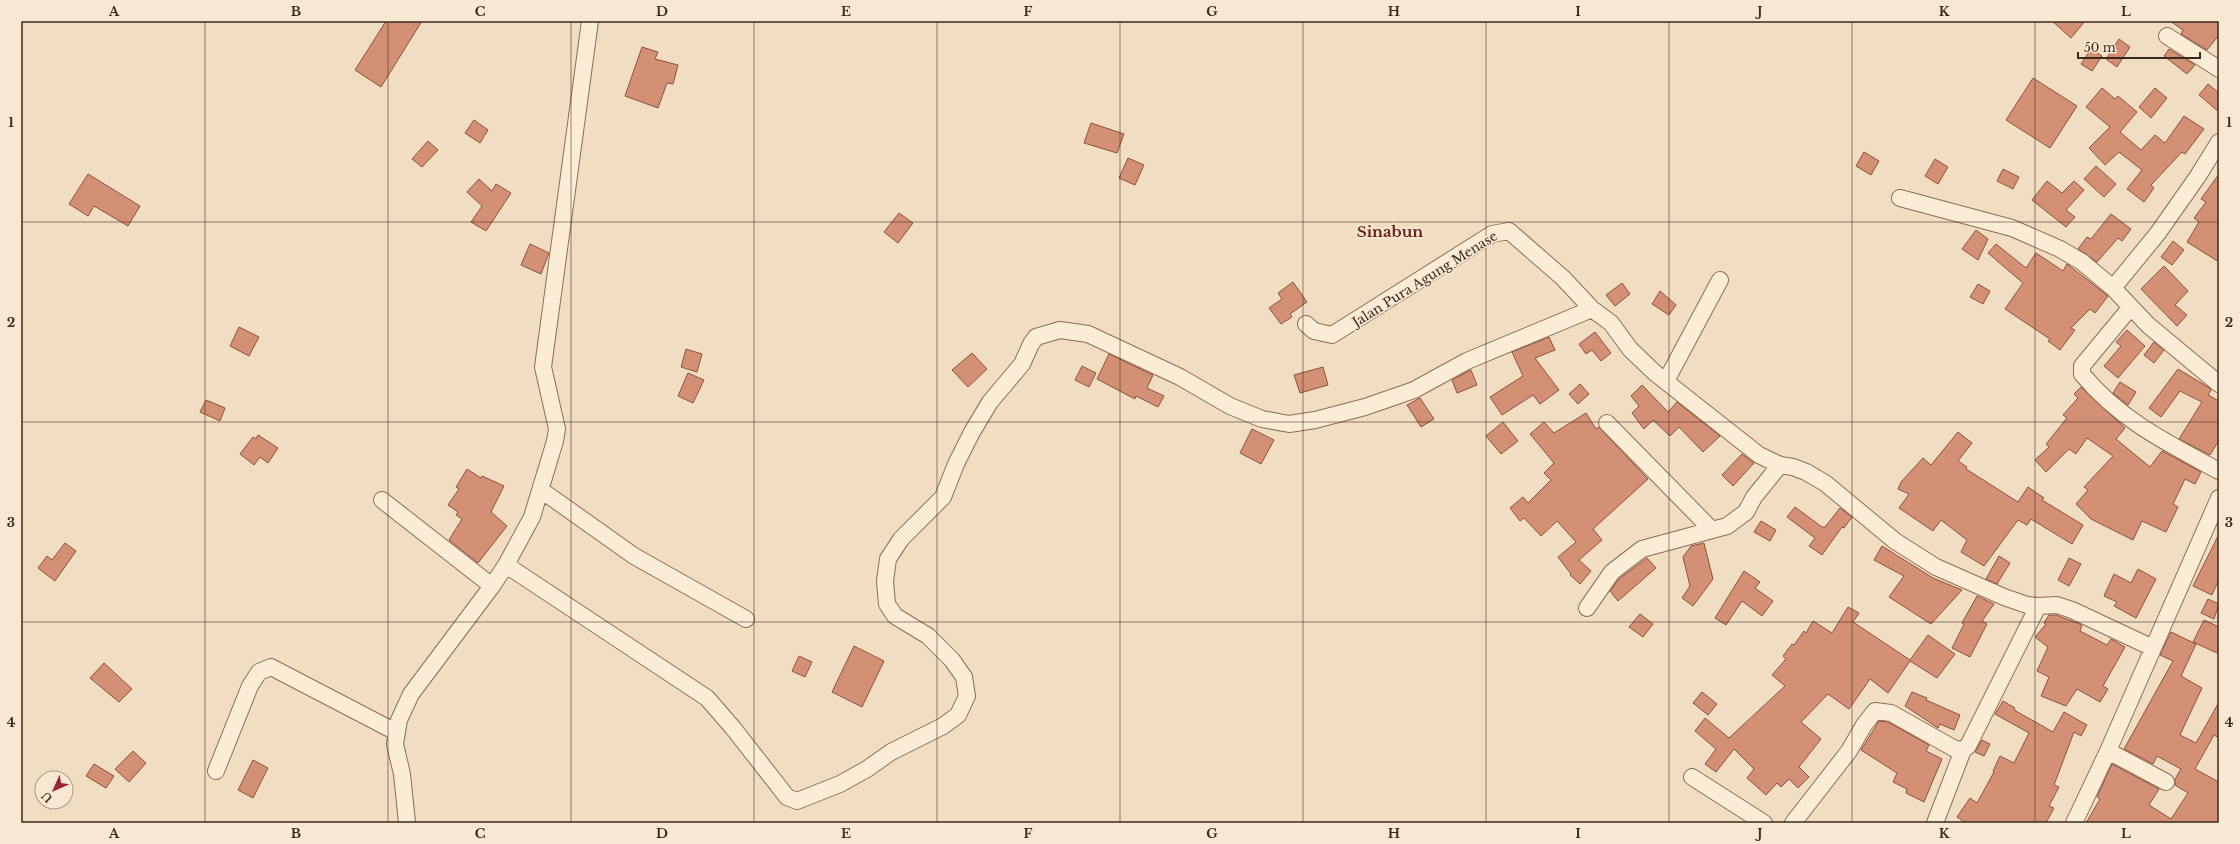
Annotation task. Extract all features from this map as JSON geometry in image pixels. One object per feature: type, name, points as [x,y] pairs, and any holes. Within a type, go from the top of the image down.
[{"type":"street","points":[[406,823],[402,774],[395,744],[399,720],[411,694],[506,565],[532,517],[541,490],[556,429],[543,367],[590,21]]},
{"type":"street","points":[[2167,36],[2219,69]]},
{"type":"street","points":[[2113,288],[2158,233],[2198,176],[2219,142]]},
{"type":"street","points":[[1900,198],[1978,218],[2034,237],[2060,248],[2082,262],[2113,288],[2130,308],[2219,384]]},
{"type":"street","name":"Jalan Pura Agung Menase","points":[[1306,324],[1314,331],[1332,335],[1492,234],[1502,231],[1509,231],[1524,242],[1592,309],[1611,323],[1634,354],[1759,455],[1780,465],[1793,467],[1806,472],[1825,483],[1895,541],[1916,556],[2004,597],[2038,606],[2056,604],[2153,648]]},
{"type":"street","points":[[1666,381],[1720,280]]},
{"type":"street","points":[[2130,308],[2082,366],[2082,374],[2127,417],[2151,435],[2219,471]]},
{"type":"street","points":[[506,565],[707,698],[733,728],[787,797],[796,801],[840,784],[867,769],[891,752],[943,726],[958,715],[967,696],[964,677],[952,660],[928,636],[895,616],[887,604],[885,581],[888,559],[902,539],[944,497],[956,464],[972,432],[990,402],[1022,364],[1030,344],[1036,337],[1060,330],[1088,334],[1180,377],[1230,406],[1262,419],[1289,424],[1314,420],[1365,407],[1414,390],[1467,361],[1592,309]]},
{"type":"street","points":[[1607,423],[1712,530]]},
{"type":"street","points":[[1587,608],[1612,572],[1642,549],[1727,526],[1746,512],[1754,497],[1780,465]]},
{"type":"street","points":[[541,490],[634,556],[746,619]]},
{"type":"street","points":[[2074,823],[2108,751],[2153,648],[2216,516],[2219,498]]},
{"type":"street","points":[[382,500],[492,586]]},
{"type":"street","points":[[1935,823],[1963,750],[1972,738],[2038,606]]},
{"type":"street","points":[[216,771],[250,686],[259,672],[271,667],[396,732]]},
{"type":"street","points":[[1793,823],[1849,751],[1864,725],[1875,711],[1891,713],[1951,747],[1963,750]]},
{"type":"street","points":[[2108,751],[2166,782]]},
{"type":"street","points":[[1692,777],[1764,823]]},
{"type":"building","points":[[386,21],[422,21],[381,87],[355,70]]},
{"type":"building","points":[[2052,21],[2085,21],[2071,38]]},
{"type":"building","points":[[2170,21],[2219,21],[2219,35],[2207,50],[2181,34],[2183,30]]},
{"type":"building","points":[[2119,39],[2130,47],[2117,67],[2106,59]]},
{"type":"building","points":[[642,47],[658,52],[655,59],[678,65],[673,84],[667,83],[658,108],[625,96]]},
{"type":"building","points":[[2091,49],[2102,56],[2092,71],[2081,64]]},
{"type":"building","points":[[2169,49],[2195,65],[2187,74],[2164,56]]},
{"type":"building","points":[[2033,78],[2077,106],[2050,148],[2006,120]]},
{"type":"building","points":[[2208,84],[2219,93],[2219,112],[2199,95]]},
{"type":"building","points":[[2102,88],[2115,99],[2118,96],[2137,112],[2120,132],[2141,150],[2155,135],[2165,143],[2184,116],[2204,129],[2185,154],[2182,152],[2151,185],[2154,188],[2144,202],[2127,189],[2142,170],[2119,152],[2105,165],[2089,148],[2110,127],[2086,107]]},
{"type":"building","points":[[2155,88],[2167,98],[2151,118],[2139,107]]},
{"type":"building","points":[[474,120],[488,130],[480,143],[465,133]]},
{"type":"building","points":[[1091,123],[1124,134],[1117,153],[1084,143]]},
{"type":"building","points":[[428,141],[438,150],[422,167],[412,159]]},
{"type":"building","points":[[1864,152],[1879,161],[1871,175],[1856,166]]},
{"type":"building","points":[[1128,158],[1144,165],[1135,185],[1119,178]]},
{"type":"building","points":[[1935,159],[1948,167],[1938,184],[1925,176]]},
{"type":"building","points":[[2096,166],[2116,184],[2104,197],[2084,179]]},
{"type":"building","points":[[2003,169],[2019,177],[2013,189],[1997,181]]},
{"type":"building","points":[[88,174],[140,206],[128,226],[94,206],[88,216],[69,204]]},
{"type":"building","points":[[2219,174],[2219,262],[2187,242],[2199,222],[2194,218],[2206,202],[2201,199]]},
{"type":"building","points":[[479,179],[492,191],[496,184],[511,193],[486,231],[471,222],[482,206],[467,192]]},
{"type":"building","points":[[2047,181],[2062,193],[2074,181],[2084,190],[2066,210],[2075,217],[2066,227],[2032,200]]},
{"type":"building","points":[[899,213],[913,223],[898,243],[884,232]]},
{"type":"building","points":[[2111,214],[2131,229],[2122,241],[2118,238],[2097,262],[2078,249],[2087,237],[2091,239]]},
{"type":"building","points":[[1976,230],[1988,239],[1978,260],[1962,249]]},
{"type":"building","points":[[2173,241],[2184,250],[2172,265],[2161,257]]},
{"type":"building","points":[[530,244],[549,253],[541,274],[521,265]]},
{"type":"building","points":[[1996,244],[2026,268],[2036,253],[2063,271],[2067,264],[2108,296],[2095,313],[2090,309],[2071,328],[2075,330],[2060,350],[2048,341],[2050,339],[2005,309],[2023,283],[1988,253]]},
{"type":"building","points":[[2164,266],[2188,291],[2175,305],[2187,315],[2177,326],[2141,289]]},
{"type":"building","points":[[1293,282],[1307,302],[1290,314],[1292,317],[1281,324],[1269,308],[1282,299],[1278,293]]},
{"type":"building","points":[[1622,283],[1630,294],[1615,306],[1606,295]]},
{"type":"building","points":[[1978,284],[1990,291],[1983,304],[1970,297]]},
{"type":"building","points":[[1660,291],[1676,305],[1669,315],[1652,304]]},
{"type":"building","points":[[239,327],[259,337],[249,356],[230,346]]},
{"type":"building","points":[[2127,330],[2145,346],[2118,378],[2104,366],[2121,346],[2116,342]]},
{"type":"building","points":[[1595,332],[1611,353],[1601,361],[1592,350],[1586,354],[1579,344]]},
{"type":"building","points":[[1549,337],[1555,350],[1535,358],[1559,390],[1540,404],[1533,395],[1502,415],[1490,397],[1523,376],[1512,352]]},
{"type":"building","points":[[2154,342],[2164,350],[2154,363],[2144,355]]},
{"type":"building","points":[[686,349],[702,354],[697,372],[681,367]]},
{"type":"building","points":[[972,353],[987,369],[968,387],[952,370]]},
{"type":"building","points":[[1109,354],[1153,375],[1147,388],[1164,396],[1158,407],[1136,396],[1135,399],[1097,379]]},
{"type":"building","points":[[1082,366],[1096,373],[1089,387],[1075,380]]},
{"type":"building","points":[[1323,367],[1328,385],[1300,393],[1294,375]]},
{"type":"building","points":[[2178,369],[2208,387],[2211,390],[2208,395],[2219,401],[2219,440],[2210,455],[2179,439],[2202,402],[2180,391],[2161,417],[2149,408]]},
{"type":"building","points":[[1471,370],[1477,385],[1457,393],[1452,380]]},
{"type":"building","points":[[688,373],[704,380],[693,403],[678,396]]},
{"type":"building","points":[[2120,382],[2136,392],[2128,405],[2113,393]]},
{"type":"building","points":[[1580,384],[1589,394],[1578,404],[1569,394]]},
{"type":"building","points":[[1642,385],[1668,412],[1677,402],[1720,436],[1703,452],[1679,427],[1670,436],[1653,420],[1644,429],[1632,413],[1639,406],[1631,396]]},
{"type":"building","points":[[2081,387],[2125,428],[2116,439],[2150,467],[2162,451],[2201,472],[2195,484],[2185,479],[2173,504],[2178,507],[2166,532],[2142,521],[2133,540],[2091,519],[2076,504],[2088,490],[2084,487],[2113,456],[2087,438],[2076,454],[2069,449],[2046,472],[2035,460],[2049,447],[2046,444],[2067,418],[2063,415],[2078,398],[2074,394]]},
{"type":"building","points":[[1420,398],[1434,419],[1421,427],[1407,405]]},
{"type":"building","points":[[206,400],[225,408],[220,421],[200,412]]},
{"type":"building","points":[[1586,413],[1596,429],[1599,427],[1648,479],[1593,529],[1602,540],[1579,560],[1591,571],[1580,584],[1570,575],[1571,574],[1558,557],[1576,542],[1557,521],[1541,536],[1524,518],[1520,521],[1510,508],[1523,497],[1528,503],[1551,480],[1544,473],[1554,463],[1530,434],[1544,422],[1554,433]]},
{"type":"building","points":[[1503,422],[1518,441],[1501,454],[1486,436]]},
{"type":"building","points":[[1252,429],[1274,440],[1261,464],[1240,453]]},
{"type":"building","points":[[1958,432],[1972,443],[1958,461],[1967,467],[1966,469],[2018,502],[2028,487],[2044,498],[2042,500],[2083,525],[2072,544],[2031,519],[2027,525],[2018,520],[1984,566],[1961,552],[1967,540],[1941,520],[1933,531],[1899,508],[1909,494],[1898,489],[1901,482],[1923,458],[1931,465]]},
{"type":"building","points":[[258,435],[278,448],[268,463],[260,457],[254,465],[240,454],[253,437],[256,439]]},
{"type":"building","points":[[1742,454],[1754,463],[1733,486],[1722,475]]},
{"type":"building","points":[[467,469],[481,478],[482,476],[504,486],[491,512],[507,526],[478,563],[449,540],[462,519],[456,515],[458,512],[448,505],[459,489],[456,487]]},
{"type":"building","points":[[1795,507],[1822,527],[1825,527],[1840,508],[1852,517],[1844,528],[1842,527],[1822,555],[1809,546],[1815,538],[1787,517]]},
{"type":"building","points":[[1761,521],[1776,530],[1770,541],[1754,532]]},
{"type":"building","points":[[2219,534],[2219,579],[2212,595],[2193,586]]},
{"type":"building","points":[[65,543],[76,551],[55,581],[38,568],[47,556],[52,560]]},
{"type":"building","points":[[1704,543],[1713,579],[1693,606],[1682,598],[1690,586],[1683,557],[1691,546]]},
{"type":"building","points":[[1882,546],[1933,578],[1962,590],[1931,624],[1889,597],[1904,576],[1874,560]]},
{"type":"building","points":[[1999,556],[2010,563],[1997,584],[1986,579]]},
{"type":"building","points":[[1647,558],[1656,568],[1618,601],[1610,591],[1619,579]]},
{"type":"building","points":[[2069,558],[2081,564],[2069,586],[2058,580]]},
{"type":"building","points":[[2138,569],[2156,579],[2136,618],[2114,606],[2117,602],[2104,596],[2114,574],[2131,583]]},
{"type":"building","points":[[1744,571],[1760,582],[1755,588],[1773,601],[1762,616],[1742,601],[1726,625],[1715,618]]},
{"type":"building","points":[[1977,596],[1994,604],[1982,621],[1987,624],[1970,657],[1952,648],[1964,624],[1962,623]]},
{"type":"building","points":[[2208,599],[2219,604],[2214,619],[2201,613]]},
{"type":"building","points":[[1848,607],[1859,613],[1853,622],[1910,660],[1928,635],[1955,654],[1937,678],[1910,661],[1888,693],[1870,679],[1849,709],[1828,694],[1801,722],[1821,739],[1799,767],[1809,777],[1798,788],[1789,779],[1781,787],[1777,783],[1766,795],[1747,778],[1754,769],[1734,749],[1716,772],[1705,764],[1716,749],[1695,731],[1705,718],[1729,738],[1785,686],[1772,675],[1786,659],[1783,656],[1792,644],[1794,645],[1804,631],[1806,633],[1813,621],[1832,633]]},
{"type":"building","points":[[1640,614],[1653,624],[1643,637],[1629,627]]},
{"type":"building","points":[[2049,615],[2056,615],[2082,625],[2080,631],[2107,645],[2111,639],[2125,647],[2103,686],[2108,689],[2100,702],[2077,689],[2066,706],[2041,696],[2049,677],[2037,671],[2048,647],[2035,637],[2046,624],[2044,623]]},
{"type":"building","points":[[2204,620],[2219,627],[2219,654],[2193,642]]},
{"type":"building","points":[[2171,632],[2196,644],[2181,676],[2202,688],[2180,735],[2196,743],[2219,702],[2219,738],[2214,735],[2195,769],[2219,782],[2219,823],[2086,823],[2100,799],[2097,797],[2112,764],[2159,789],[2149,805],[2171,819],[2188,793],[2175,785],[2175,779],[2181,769],[2157,756],[2153,764],[2124,749],[2173,661],[2160,655]]},
{"type":"building","points":[[854,646],[884,661],[862,707],[832,692]]},
{"type":"building","points":[[799,656],[812,662],[805,677],[792,671]]},
{"type":"building","points":[[104,663],[132,689],[119,702],[90,678]]},
{"type":"building","points":[[1702,692],[1717,704],[1708,715],[1693,703]]},
{"type":"building","points":[[1912,692],[1960,715],[1954,730],[1940,724],[1938,728],[1905,706]]},
{"type":"building","points":[[2003,701],[2015,708],[2014,710],[2053,732],[2064,712],[2087,725],[2081,736],[2074,732],[2054,785],[2059,787],[2049,806],[2054,808],[2046,823],[1966,823],[1957,817],[1970,798],[1977,803],[1994,772],[1993,771],[2000,756],[2014,763],[2029,733],[1995,714]]},
{"type":"building","points":[[1879,721],[1888,722],[1929,745],[1926,751],[1942,759],[1924,802],[1906,793],[1907,789],[1893,782],[1897,773],[1861,750]]},
{"type":"building","points":[[1982,740],[1990,744],[1984,756],[1975,752]]},
{"type":"building","points":[[133,751],[146,763],[129,782],[115,769]]},
{"type":"building","points":[[253,760],[268,768],[253,798],[238,790]]},
{"type":"building","points":[[94,764],[114,776],[106,788],[86,776]]},
{"type":"district","name":"Sinabun","points":[[1390,231]]}]
